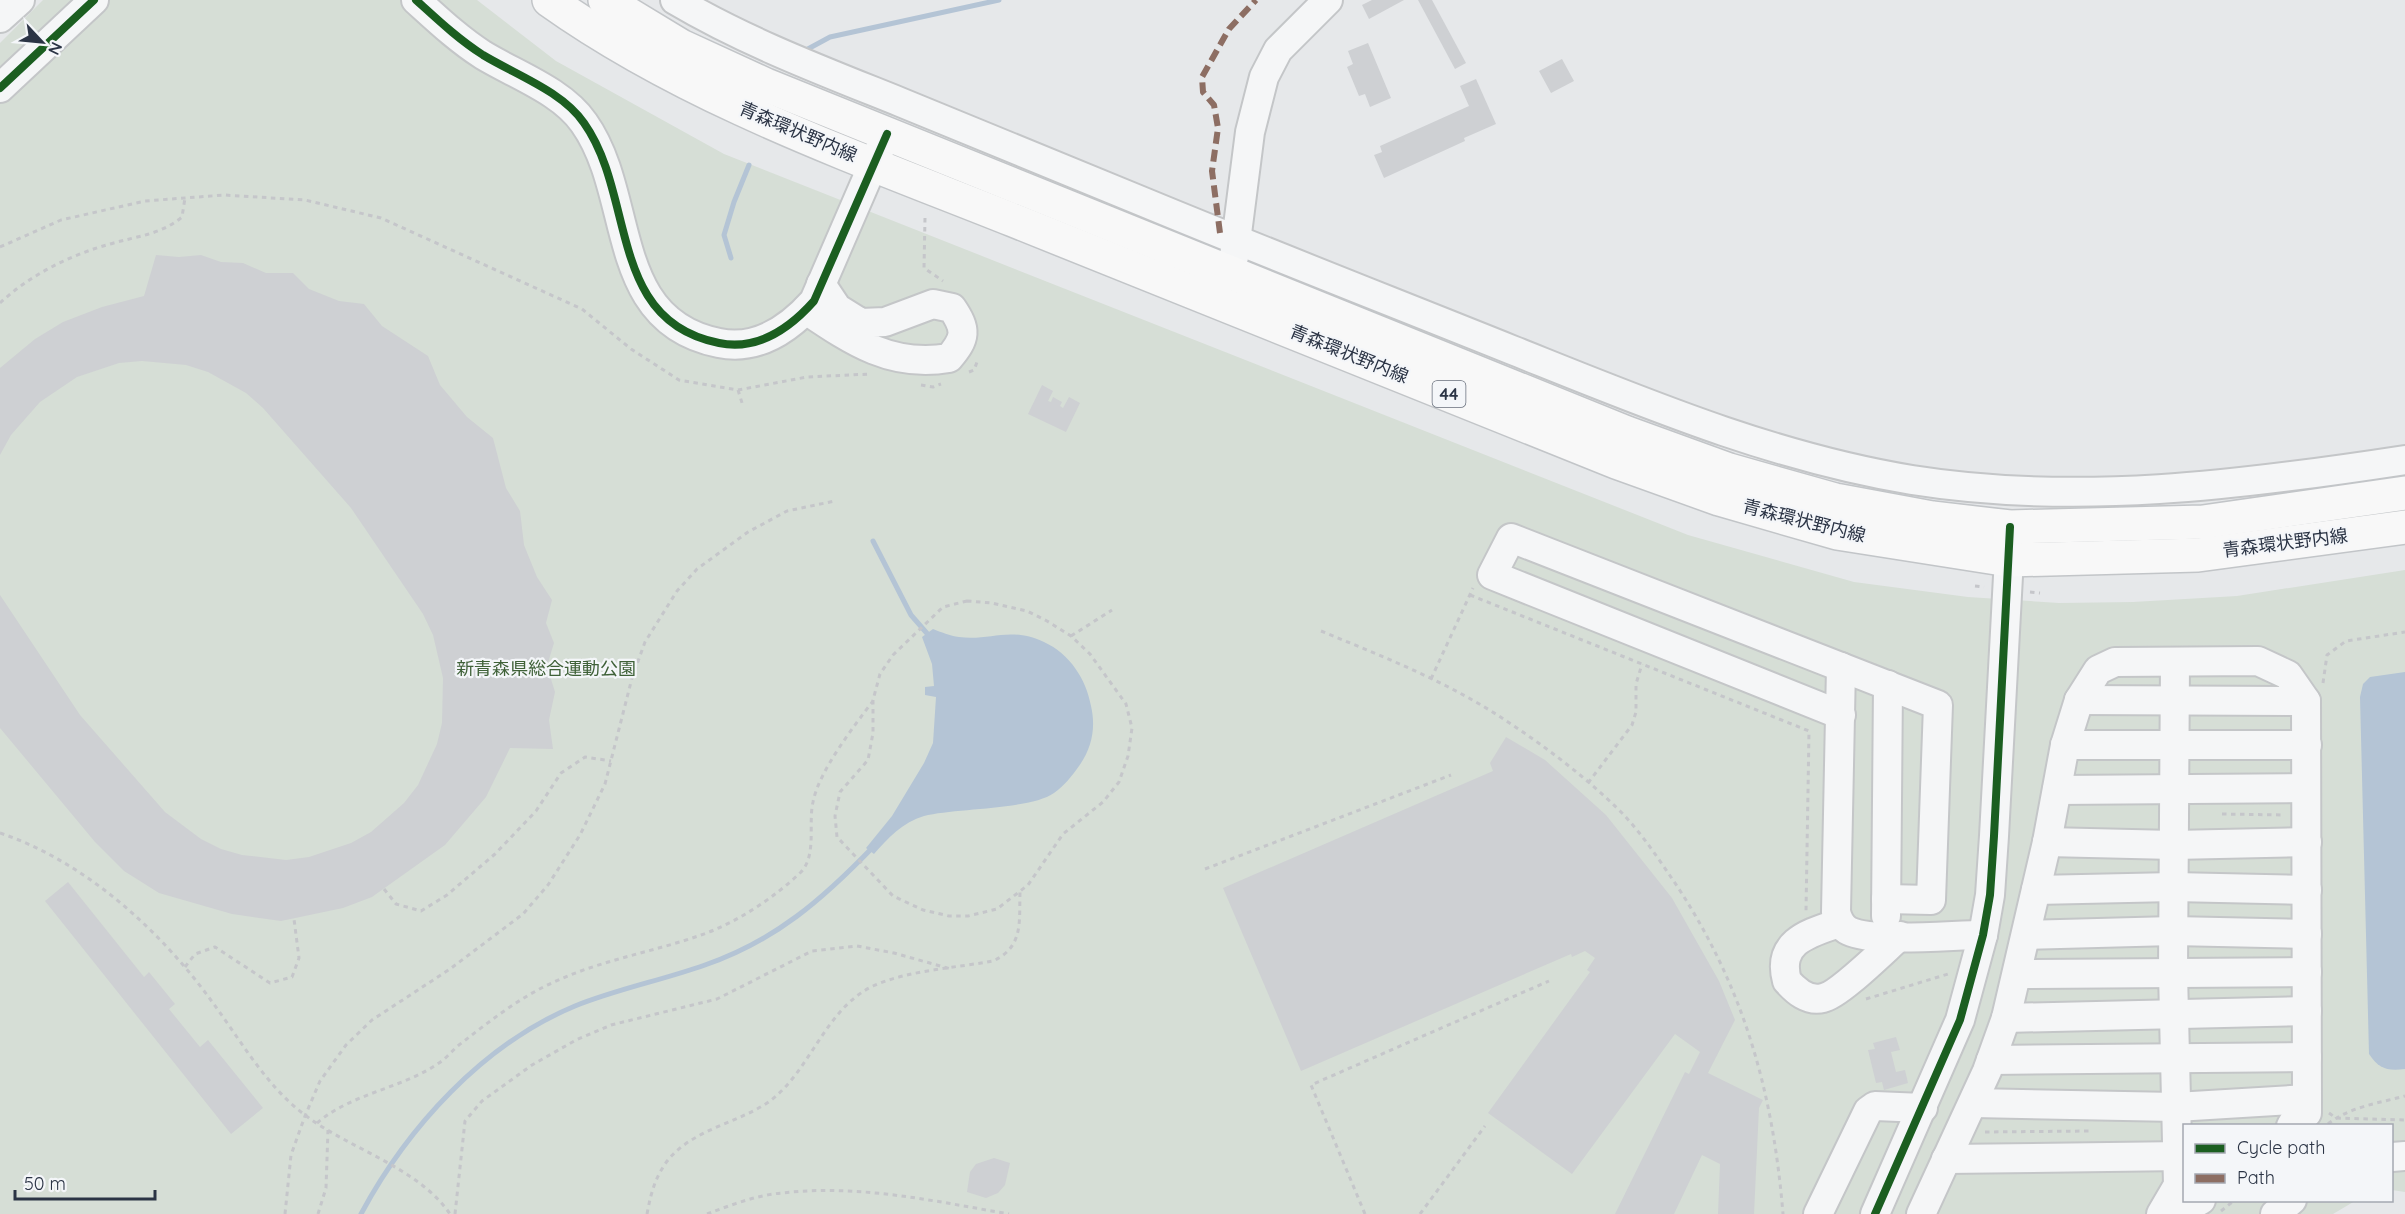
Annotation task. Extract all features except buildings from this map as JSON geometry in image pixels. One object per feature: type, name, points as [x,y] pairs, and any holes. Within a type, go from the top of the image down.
[{"type":"main road","name":"青森環状野内線","points":[[549,0],[594,32],[668,74],[873,164],[1218,302],[1368,345],[1729,470],[1835,500],[1932,518],[2010,527],[2203,522],[2405,493]]},
{"type":"main road","name":"青森環状野内線","points":[[605,0],[681,46],[766,85],[1230,272],[1368,345],[1616,462],[1719,500],[1837,533],[2009,560],[2198,555],[2405,527]]},
{"type":"street","points":[[0,18],[20,0]]},
{"type":"street","points":[[0,88],[94,0]]},
{"type":"street","points":[[416,0],[472,47],[563,102],[584,122],[600,149],[637,277],[648,299],[664,316],[683,330],[708,341],[731,345],[776,335],[797,320],[814,301],[887,134]]},
{"type":"street","points":[[675,0],[706,7],[793,60],[1237,240],[1689,421],[1827,462],[1911,480],[1999,491],[2187,489],[2302,476],[2405,460]]},
{"type":"street","points":[[1218,302],[1230,272],[1237,240],[1250,132],[1264,78],[1278,50],[1328,0]]},
{"type":"street","points":[[681,46],[706,7]]},
{"type":"street","points":[[821,284],[837,308],[861,322],[885,322],[933,304],[952,308],[963,323],[962,342],[949,358],[930,361],[916,370]]},
{"type":"street","points":[[916,370],[907,345],[908,326],[920,308]]},
{"type":"street","points":[[806,310],[876,352],[901,358],[916,370]]},
{"type":"street","points":[[1875,1214],[1960,1020],[1983,935],[1993,848],[2010,527]]},
{"type":"street","points":[[1840,715],[1492,576],[1511,538],[1938,705],[1930,900],[1886,898]]},
{"type":"street","points":[[1922,1214],[1973,1103],[2006,1018],[2048,842],[2065,745],[2079,700],[2098,670],[2115,662],[2258,661],[2288,675],[2306,701],[2307,1112]]},
{"type":"street","points":[[2161,1214],[2181,1187],[2181,1156],[2176,1107],[2173,972],[2175,662]]},
{"type":"street","points":[[1841,667],[1836,912],[1839,923],[1848,930],[1862,935],[1983,935]]},
{"type":"street","points":[[1888,685],[1886,898],[1893,936]]},
{"type":"street","points":[[2079,700],[2306,701]]},
{"type":"street","points":[[2065,745],[2307,745]]},
{"type":"street","points":[[2057,790],[2307,788]]},
{"type":"street","points":[[2048,842],[2174,845],[2307,842]]},
{"type":"street","points":[[2036,890],[2174,887],[2307,890]]},
{"type":"street","points":[[1839,923],[1803,936],[1794,944],[1785,961],[1787,981],[1806,996],[1814,999],[1833,994],[1893,936]]},
{"type":"street","points":[[2026,935],[2173,931],[2307,934]]},
{"type":"street","points":[[2018,974],[2307,972]]},
{"type":"street","points":[[2006,1018],[2307,1011]]},
{"type":"street","points":[[1991,1060],[2307,1057]]},
{"type":"street","points":[[1973,1103],[2307,1112]]},
{"type":"street","points":[[1818,1214],[1868,1111],[1875,1106],[1923,1108]]},
{"type":"street","points":[[2292,1124],[2307,1112]]},
{"type":"street","points":[[1946,1159],[2181,1156]]},
{"type":"street","points":[[2175,1214],[2197,1202]]},
{"type":"street","points":[[2275,1214],[2290,1202]]},
{"type":"path","points":[[0,247],[61,220],[145,201],[224,195],[305,200],[381,218],[582,309],[631,349],[679,380],[738,390],[807,377],[880,374]]},
{"type":"path","points":[[0,303],[54,265],[107,244],[167,230],[182,217],[186,198]]},
{"type":"path","points":[[925,218],[924,268],[953,285]]},
{"type":"path","points":[[964,374],[974,370],[978,360]]},
{"type":"path","points":[[916,370],[933,387],[943,383]]},
{"type":"path","points":[[738,390],[743,406]]},
{"type":"path","points":[[285,1214],[291,1155],[305,1116],[320,1081],[346,1045],[372,1020],[450,969],[523,914],[580,835],[605,784],[645,642],[677,591],[697,569],[748,532],[787,511],[835,501]]},
{"type":"path","points":[[1431,679],[1474,585]]},
{"type":"path","points":[[1470,595],[1809,731],[1805,915]]},
{"type":"path","points":[[967,602],[992,603],[1027,612],[1047,621],[1071,636],[1090,654],[1126,704],[1132,728],[1128,756],[1119,782],[1103,802],[1063,834],[1028,885],[997,909],[968,916],[949,916],[923,910],[893,896],[837,837],[835,816],[840,792],[868,760],[873,733],[873,700],[879,674],[893,655],[943,607],[967,602]]},
{"type":"path","points":[[1071,636],[1112,610]]},
{"type":"path","points":[[1321,631],[1431,679],[1504,719],[1588,783],[1623,814],[1661,862],[1697,916],[1726,971],[1760,1065],[1779,1164],[1783,1214]]},
{"type":"path","points":[[1588,783],[1632,725],[1636,712],[1636,684],[1642,664]]},
{"type":"path","points":[[317,1123],[334,1109],[439,1063],[470,1036],[554,981],[645,950],[703,935],[738,917],[782,889],[803,869],[809,857],[813,802],[818,785],[852,728],[873,700]]},
{"type":"path","points":[[384,889],[396,904],[422,911],[447,895],[495,854],[536,811],[561,773],[585,758],[611,761]]},
{"type":"path","points":[[1205,869],[1451,775]]},
{"type":"path","points":[[0,833],[54,858],[95,884],[159,937],[185,967],[279,1092],[305,1116],[428,1190],[450,1214]]},
{"type":"path","points":[[647,1214],[652,1184],[669,1159],[686,1144],[770,1101],[789,1083],[817,1042],[856,996],[895,978],[993,961],[1006,955],[1015,944],[1018,932],[1020,892]]},
{"type":"path","points":[[185,967],[195,954],[215,947],[270,983],[292,976],[299,958],[294,918]]},
{"type":"path","points":[[455,1214],[465,1121],[482,1101],[532,1065],[576,1040],[611,1025],[717,999],[812,951],[856,946],[894,953],[951,969]]},
{"type":"path","points":[[1861,1001],[1948,974],[1974,973]]},
{"type":"path","points":[[1365,1214],[1311,1085],[1549,981]]},
{"type":"path","points":[[2328,1124],[2336,1118],[2405,1096]]},
{"type":"path","points":[[2336,1118],[2405,1120]]},
{"type":"path","points":[[1420,1214],[1485,1126]]},
{"type":"path","points":[[318,1214],[326,1188],[328,1129]]},
{"type":"path","points":[[707,1214],[780,1193],[835,1190],[888,1194],[1009,1214]]},
{"type":"green space","name":"新青森県総合運動公園","points":[[43,0],[477,0],[556,61],[724,154],[1688,535],[1854,582],[1968,597],[2059,603],[2133,602],[2237,596],[2405,570],[2405,1192],[2393,1190],[2393,1124],[2183,1124],[2183,1202],[2353,1202],[2333,1214],[0,1214],[0,43]]},
{"type":"water","points":[[933,629],[949,635],[970,638],[1010,634],[1032,637],[1062,653],[1081,677],[1089,696],[1093,730],[1090,745],[1076,770],[1064,784],[1043,799],[1011,806],[924,816],[903,826],[874,854],[866,848],[892,816],[924,763],[933,743],[936,697],[925,695],[925,687],[934,686],[932,664],[922,637]]},
{"type":"water","points":[[2405,672],[2405,1069],[2393,1070],[2380,1066],[2369,1054],[2360,697],[2363,684],[2370,677]]},
{"type":"waterway","points":[[806,50],[830,37],[999,0]]},
{"type":"waterway","points":[[731,258],[724,235],[749,165]]},
{"type":"waterway","points":[[873,541],[911,615],[931,638]]},
{"type":"waterway","points":[[361,1214],[401,1151],[425,1120],[451,1092],[509,1042],[541,1022],[575,1006],[705,965],[754,944],[817,901],[874,846]]},
{"type":"marked path","points":[[1220,233],[1212,171],[1218,128],[1214,105],[1203,92],[1202,77],[1229,29],[1256,0]]},
{"type":"cycle path","points":[[0,88],[94,0]]},
{"type":"cycle path","points":[[416,0],[474,49],[538,84],[575,112],[584,123],[600,153],[629,252],[641,283],[658,310],[683,330],[719,343],[747,344],[772,335],[795,320],[814,301],[887,134]]},
{"type":"cycle path","points":[[1875,1214],[1960,1020],[1983,935],[1990,895],[1994,836],[2010,527]]}]
